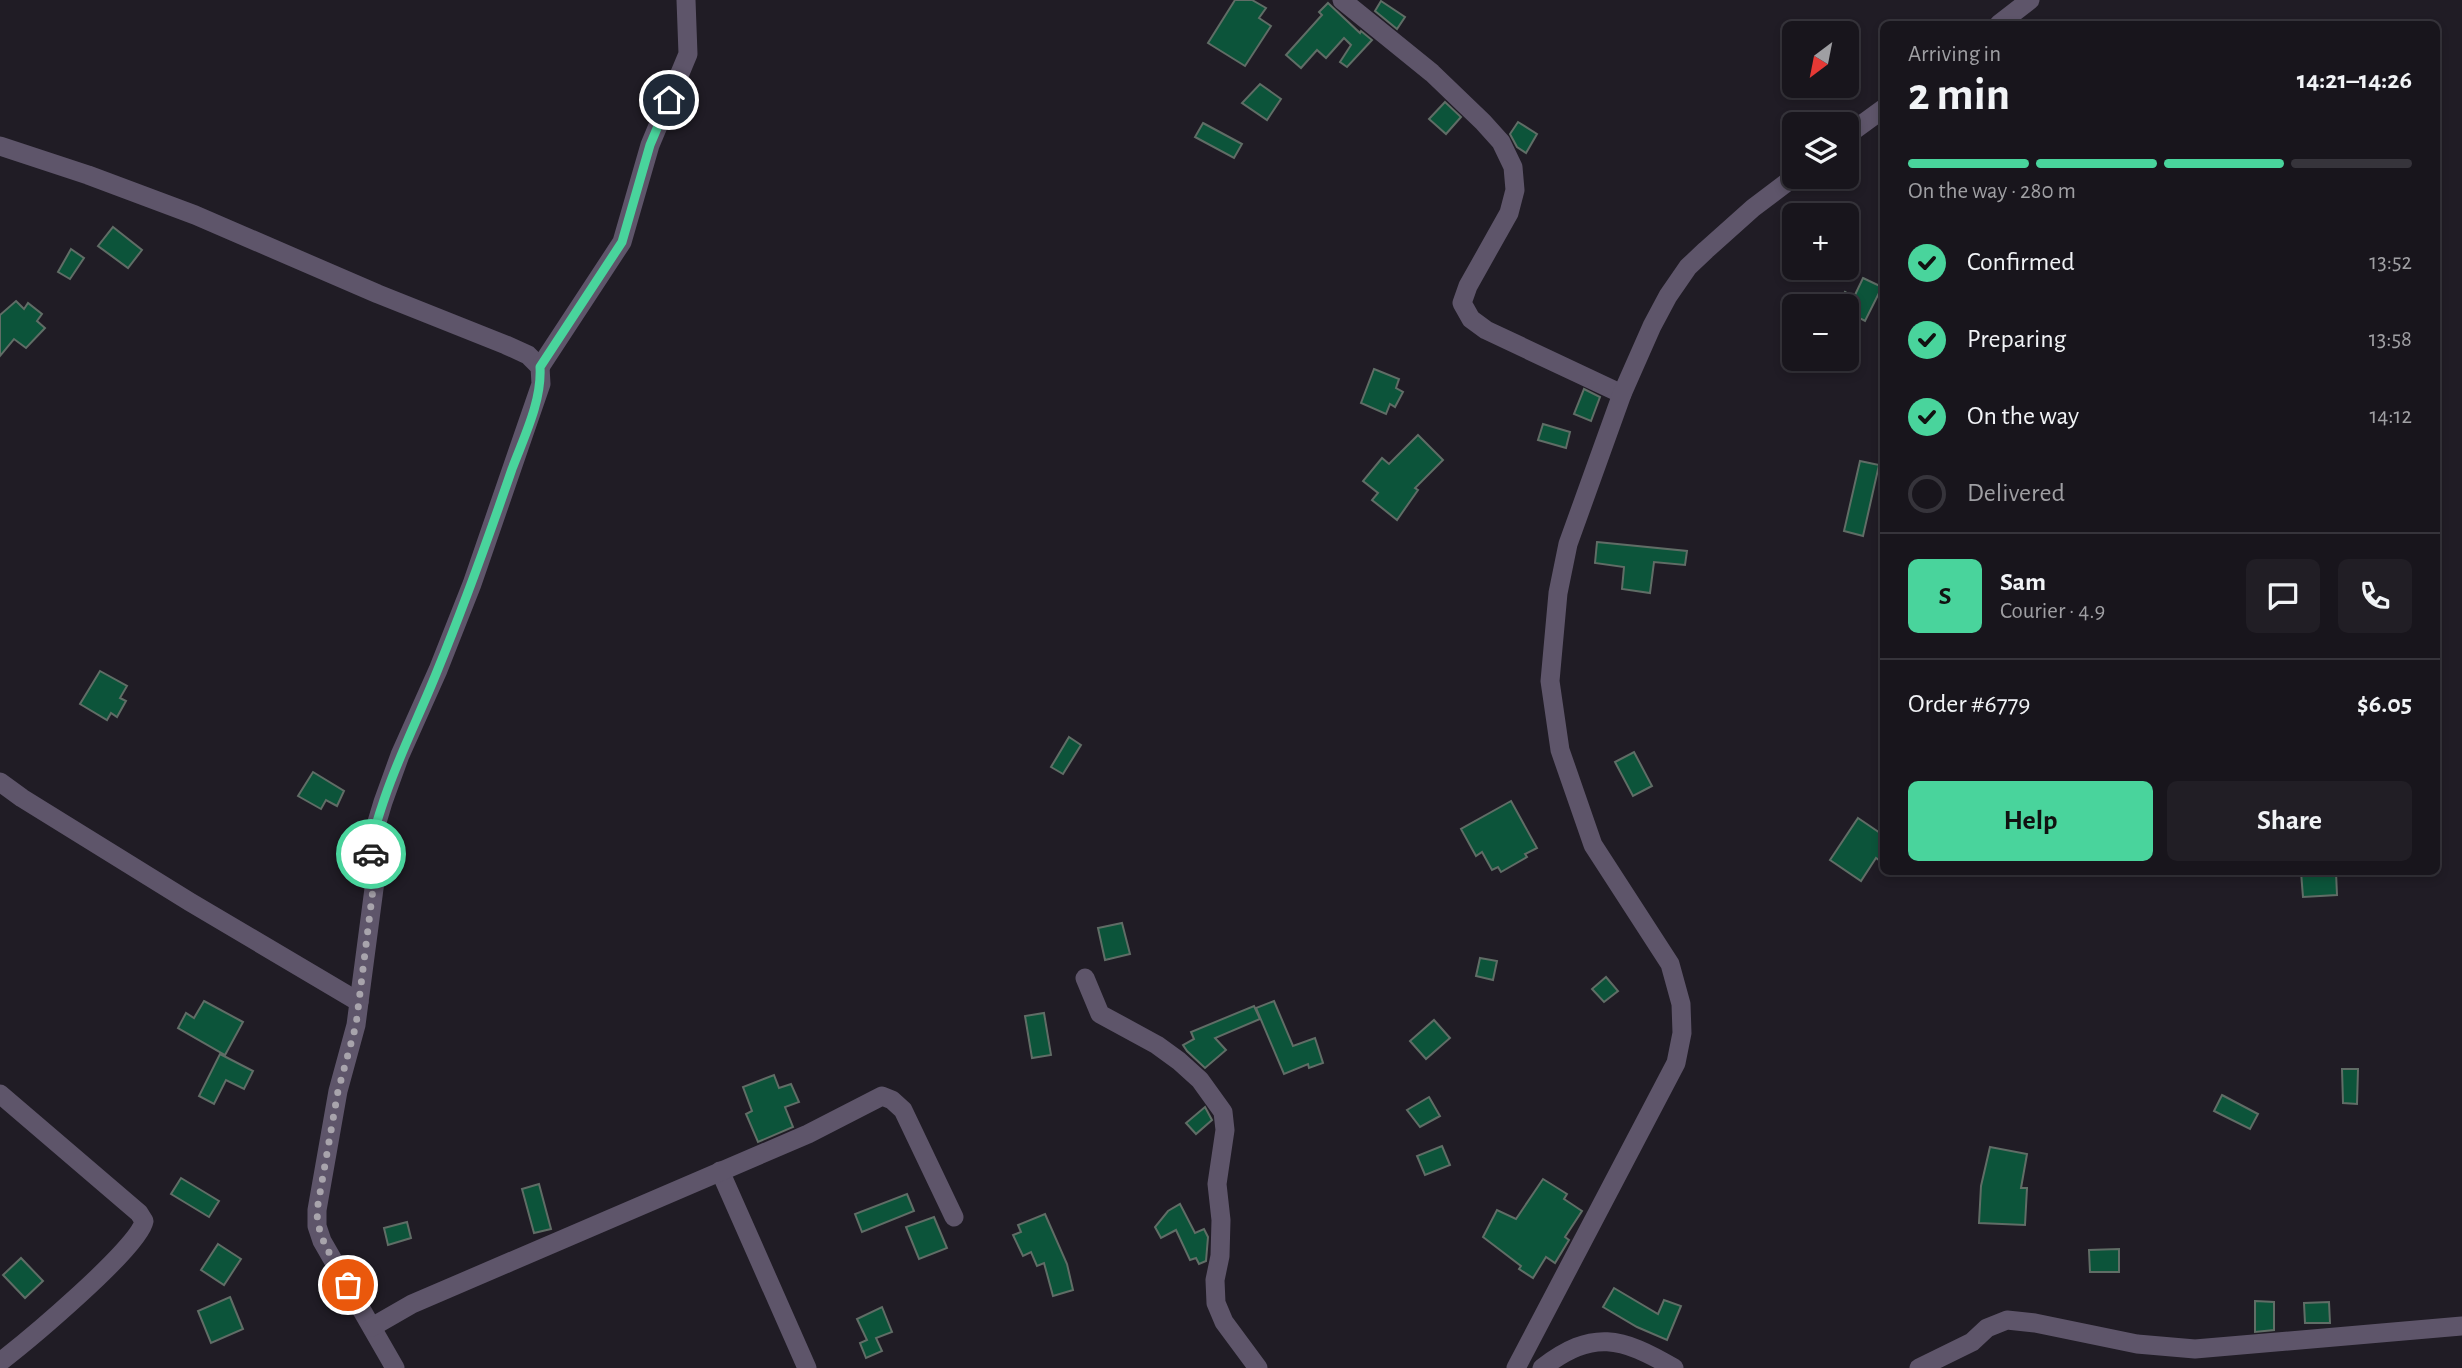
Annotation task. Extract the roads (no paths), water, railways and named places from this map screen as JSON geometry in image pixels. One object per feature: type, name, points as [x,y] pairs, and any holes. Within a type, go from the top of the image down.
[{"type":"street","points":[[395,1368],[322,1241],[317,1226],[317,1210],[338,1091],[356,1025],[374,881],[371,842],[400,755],[472,584],[541,384],[540,367],[622,242],[650,145],[688,54],[686,0]]},
{"type":"street","points":[[1342,0],[1432,74],[1483,122],[1502,142],[1513,167],[1514,190],[1509,213],[1468,286],[1462,303],[1472,319],[1486,330],[1622,394]]},
{"type":"street","points":[[2003,21],[2030,0]]},
{"type":"street","points":[[1859,127],[1880,111]]},
{"type":"street","points":[[0,146],[195,215],[378,294],[506,345],[528,355],[540,367]]},
{"type":"street","points":[[1516,1368],[1676,1063],[1682,1033],[1681,1004],[1670,964],[1593,845],[1560,750],[1550,681],[1558,593],[1568,544],[1622,394],[1668,296],[1688,267],[1753,208],[1782,186]]},
{"type":"street","points":[[0,782],[190,902],[359,1002]]},
{"type":"street","points":[[1085,978],[1100,1014],[1157,1045],[1179,1061],[1200,1080],[1223,1112],[1225,1130],[1217,1184],[1221,1220],[1220,1256],[1215,1280],[1216,1303],[1224,1322],[1258,1368]]},
{"type":"street","points":[[0,1094],[139,1213],[144,1221],[138,1235],[111,1265],[0,1362]]},
{"type":"street","points":[[372,1327],[412,1304],[808,1134],[882,1096],[892,1100],[903,1110],[954,1217]]},
{"type":"street","points":[[720,1171],[807,1368]]},
{"type":"street","points":[[1919,1368],[1972,1342],[1987,1328],[2007,1320],[2137,1343],[2195,1349],[2462,1326]]},
{"type":"street","points":[[1542,1368],[1563,1352],[1590,1342],[1621,1342],[1674,1368]]}]
